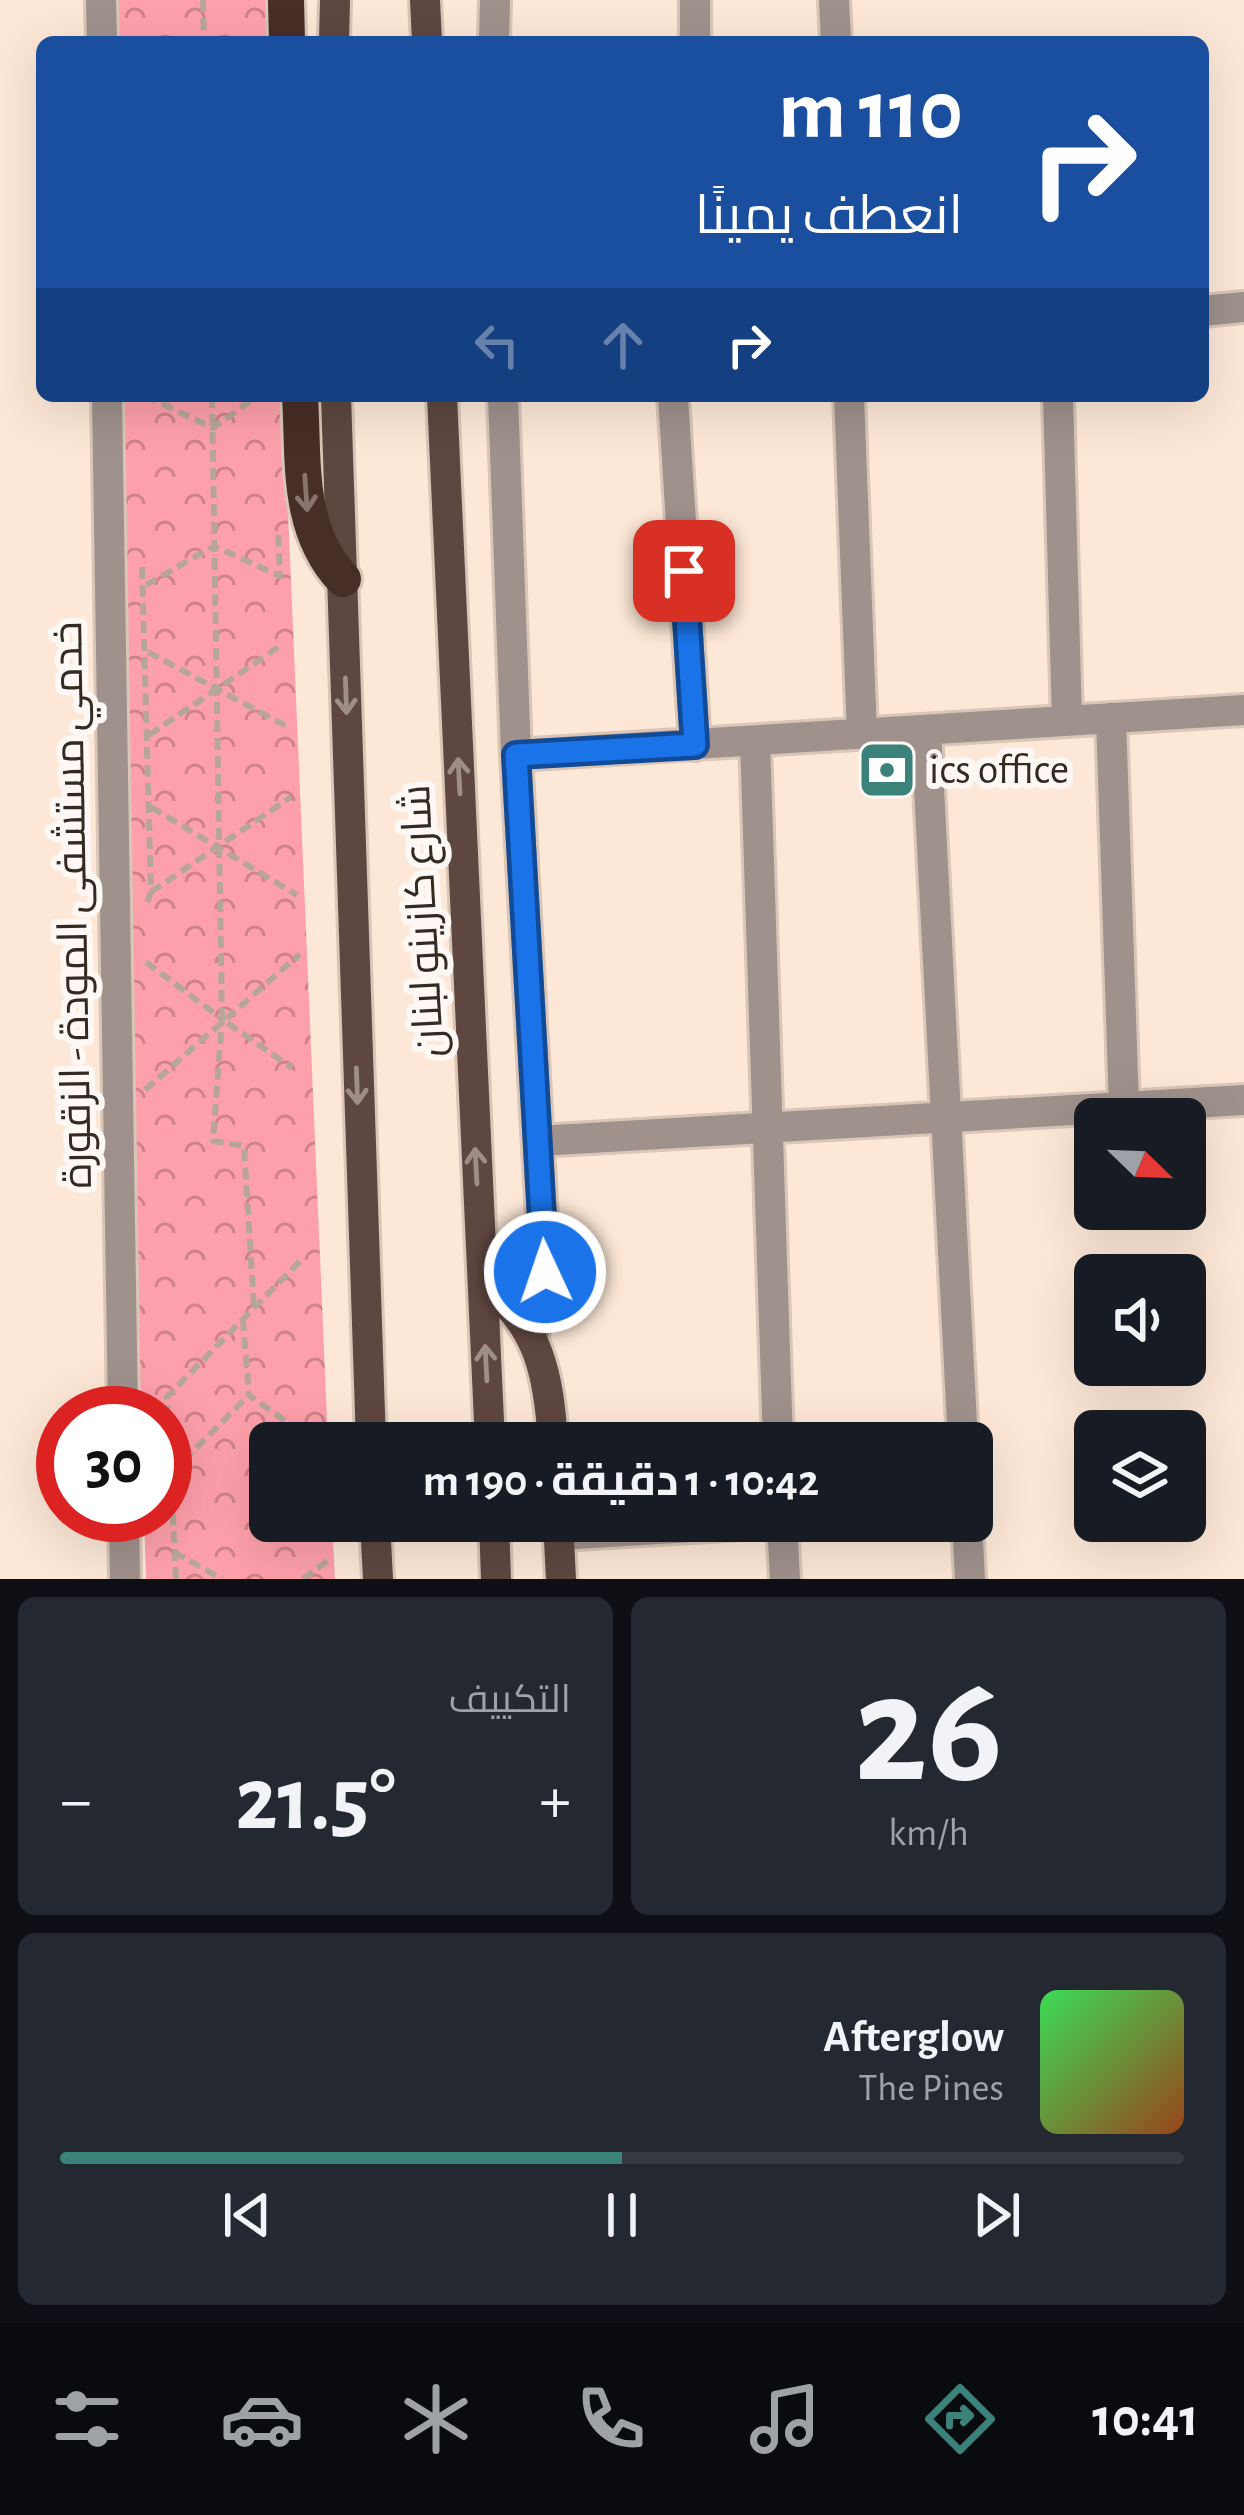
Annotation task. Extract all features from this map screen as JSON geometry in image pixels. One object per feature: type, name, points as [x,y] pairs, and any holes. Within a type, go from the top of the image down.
[{"type":"highway","points":[[286,0],[287,36]]},
{"type":"highway","points":[[300,402],[309,522],[321,553],[343,579]]},
{"type":"main road","points":[[334,36],[335,0]]},
{"type":"main road","points":[[425,0],[427,36]]},
{"type":"main road","name":"شارع كازينو لبنان","points":[[336,402],[370,1422]]},
{"type":"main road","name":"شارع كازينو لبنان","points":[[442,402],[489,1422]]},
{"type":"main road","points":[[483,1283],[511,1306],[533,1336],[546,1369],[552,1422]]},
{"type":"main road","points":[[376,1542],[378,1579]]},
{"type":"main road","points":[[495,1542],[496,1579]]},
{"type":"main road","points":[[560,1542],[561,1579]]},
{"type":"street","points":[[101,0],[102,36]]},
{"type":"street","points":[[494,36],[495,0]]},
{"type":"street","points":[[695,0],[695,36]]},
{"type":"street","points":[[834,0],[836,36]]},
{"type":"street","points":[[1209,310],[1244,308]]},
{"type":"street","name":"خدمي مستشفى المودة - الزقورة","points":[[107,402],[123,1386]]},
{"type":"street","points":[[503,402],[516,755],[545,1272],[533,1336]]},
{"type":"street","points":[[674,402],[695,745]]},
{"type":"street","points":[[849,402],[862,734]]},
{"type":"street","points":[[1058,402],[1067,721]]},
{"type":"street","points":[[516,755],[1244,710]]},
{"type":"street","points":[[1111,718],[1124,1098]]},
{"type":"street","points":[[926,730],[962,1422]]},
{"type":"street","points":[[755,741],[777,1422]]},
{"type":"street","points":[[1206,1102],[1244,1100]]},
{"type":"street","points":[[538,1141],[1074,1110]]},
{"type":"street","points":[[124,1542],[125,1579]]},
{"type":"street","points":[[783,1542],[785,1579]]},
{"type":"street","points":[[968,1542],[970,1579]]},
{"type":"path","points":[[203,0],[204,36]]},
{"type":"path","points":[[159,402],[213,428]]},
{"type":"path","points":[[212,402],[222,1019],[213,1141],[244,1146],[254,1307]]},
{"type":"path","points":[[213,428],[249,402]]},
{"type":"path","points":[[214,546],[280,576]]},
{"type":"path","points":[[146,585],[214,546]]},
{"type":"path","points":[[149,735],[283,644]]},
{"type":"path","points":[[148,652],[286,726]]},
{"type":"path","points":[[151,892],[291,797]]},
{"type":"path","points":[[149,806],[297,895]]},
{"type":"path","points":[[130,950],[292,1068]]},
{"type":"path","points":[[136,1099],[300,954]]},
{"type":"path","points":[[178,1386],[300,1261]]},
{"type":"path","points":[[192,1452],[249,1395],[243,1319]]},
{"type":"path","points":[[249,1395],[287,1422]]},
{"type":"path","points":[[173,1542],[176,1579]]},
{"type":"path","points":[[174,1552],[222,1579]]},
{"type":"path","points":[[303,1579],[330,1559]]},
{"type":"green space","points":[[103,0],[266,0],[268,36],[105,36]]},
{"type":"green space","points":[[114,402],[283,402],[327,1422],[249,1422],[249,1542],[333,1542],[335,1579],[146,1579],[145,1542],[192,1542],[192,1386],[140,1386]]},
{"type":"place","name":"ics office","points":[[887,770]]},
{"type":"route","points":[[545,1272],[516,755],[695,745],[684,571]]}]
